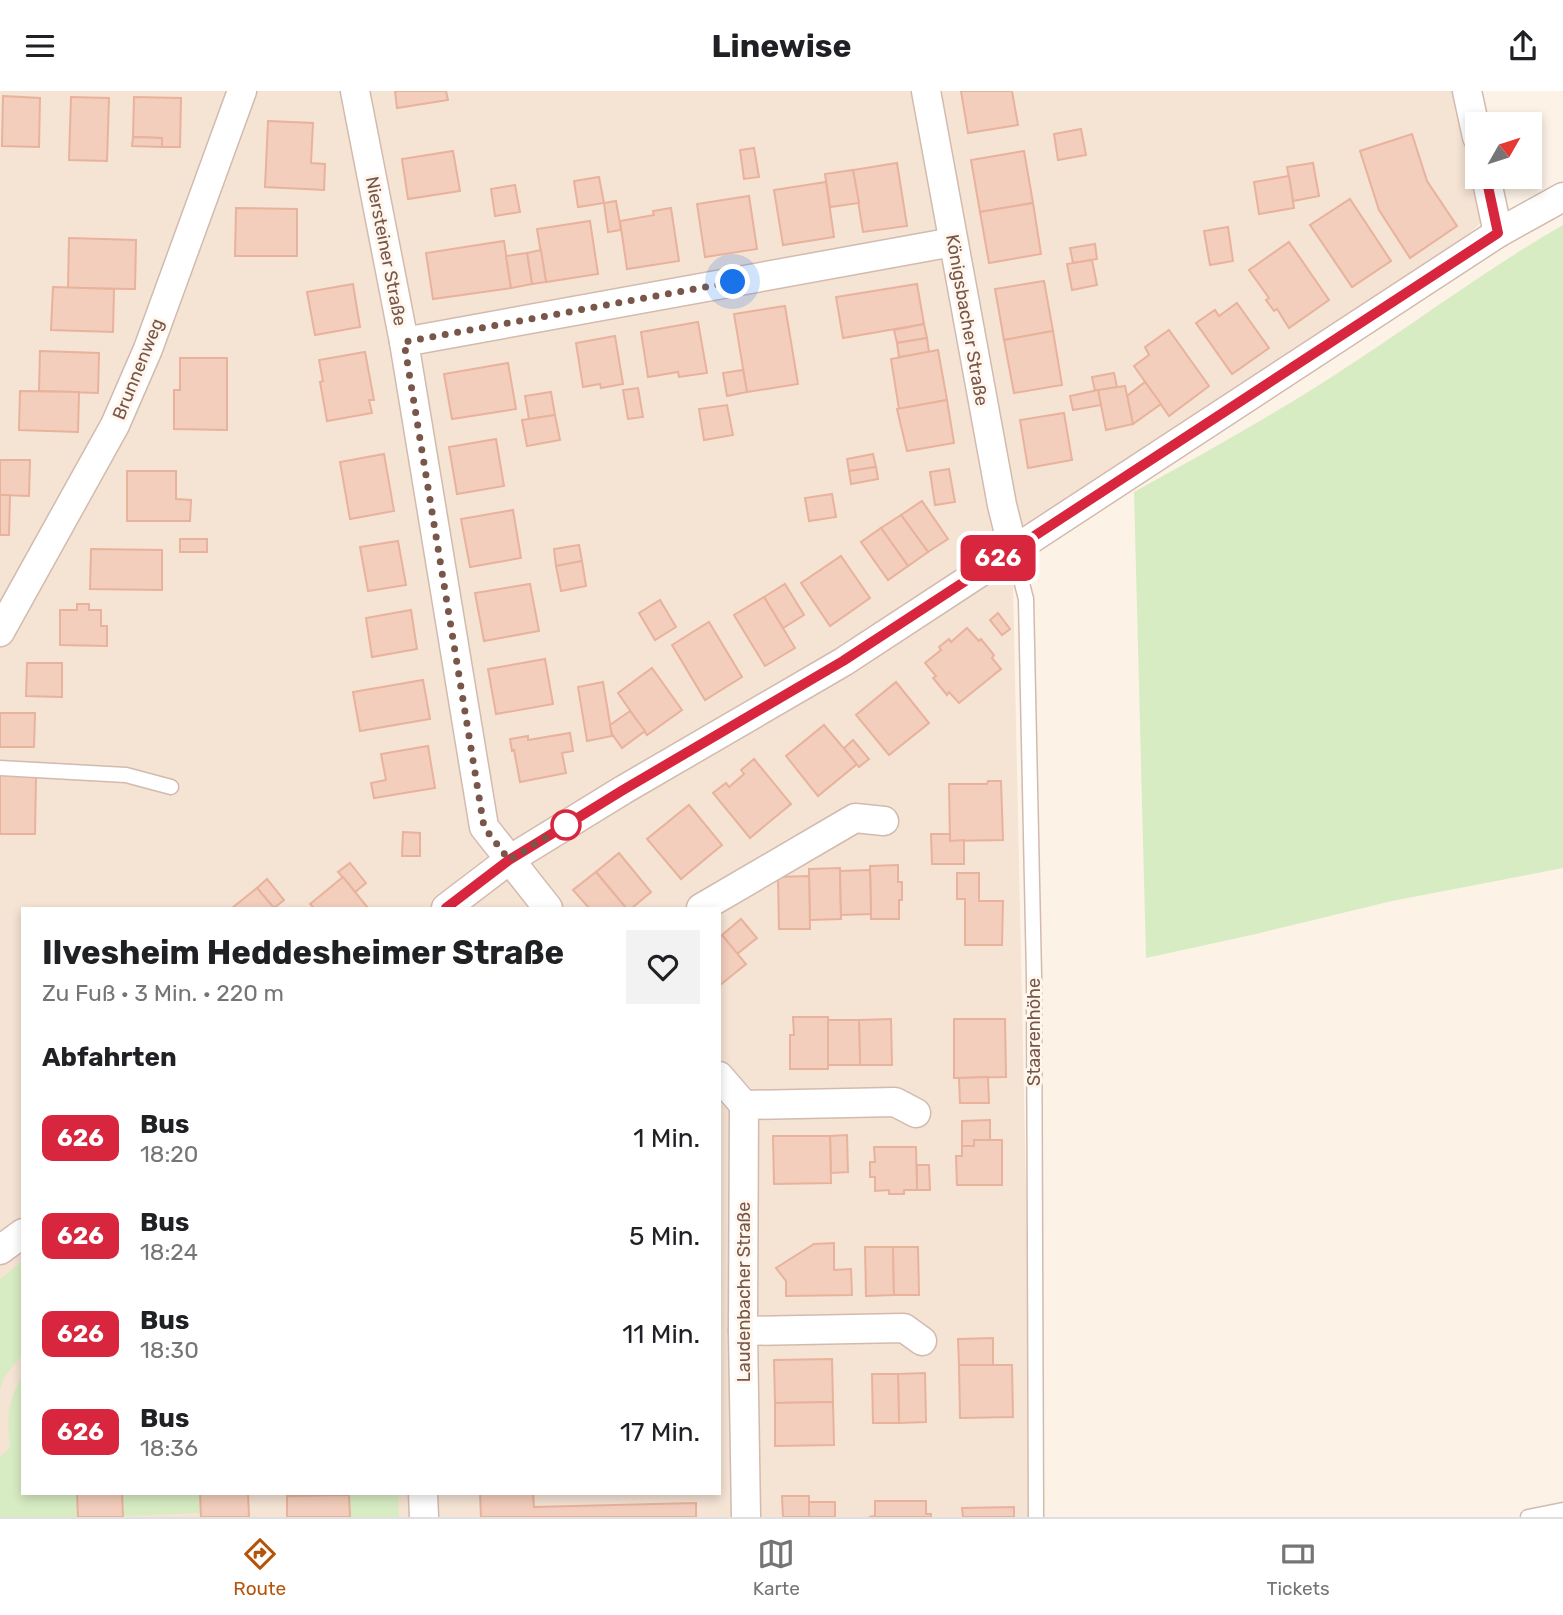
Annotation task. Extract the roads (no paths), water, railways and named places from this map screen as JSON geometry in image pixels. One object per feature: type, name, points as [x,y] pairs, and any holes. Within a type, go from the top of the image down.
[{"type":"street","name":"Brunnenweg","points":[[0,632],[115,425],[148,349],[242,91]]},
{"type":"street","name":"Niersteiner Straße","points":[[355,91],[404,342],[484,827],[509,860]]},
{"type":"street","name":"Königsbacher Straße","points":[[926,91],[1002,505],[1013,549]]},
{"type":"street","points":[[1467,91],[1472,112]]},
{"type":"street","points":[[1489,189],[1498,233]]},
{"type":"street","points":[[447,907],[509,860],[843,661],[1498,233],[1563,197]]},
{"type":"street","points":[[404,342],[953,242]]},
{"type":"street","points":[[703,907],[855,818],[884,821]]},
{"type":"street","points":[[509,860],[547,907]]},
{"type":"street","points":[[721,1078],[744,1105],[894,1102],[916,1113]]},
{"type":"street","name":"Laudenbacher Straße","points":[[744,1105],[746,1517]]},
{"type":"street","points":[[0,1250],[21,1234]]},
{"type":"street","points":[[743,1331],[904,1328],[922,1341]]},
{"type":"street","points":[[423,1495],[424,1517]]},
{"type":"lane","name":"Staarenhöhe","points":[[1013,549],[1026,599],[1034,989],[1036,1517]]},
{"type":"lane","points":[[0,768],[126,775],[172,787]]},
{"type":"lane","points":[[1528,1517],[1563,1510]]}]
